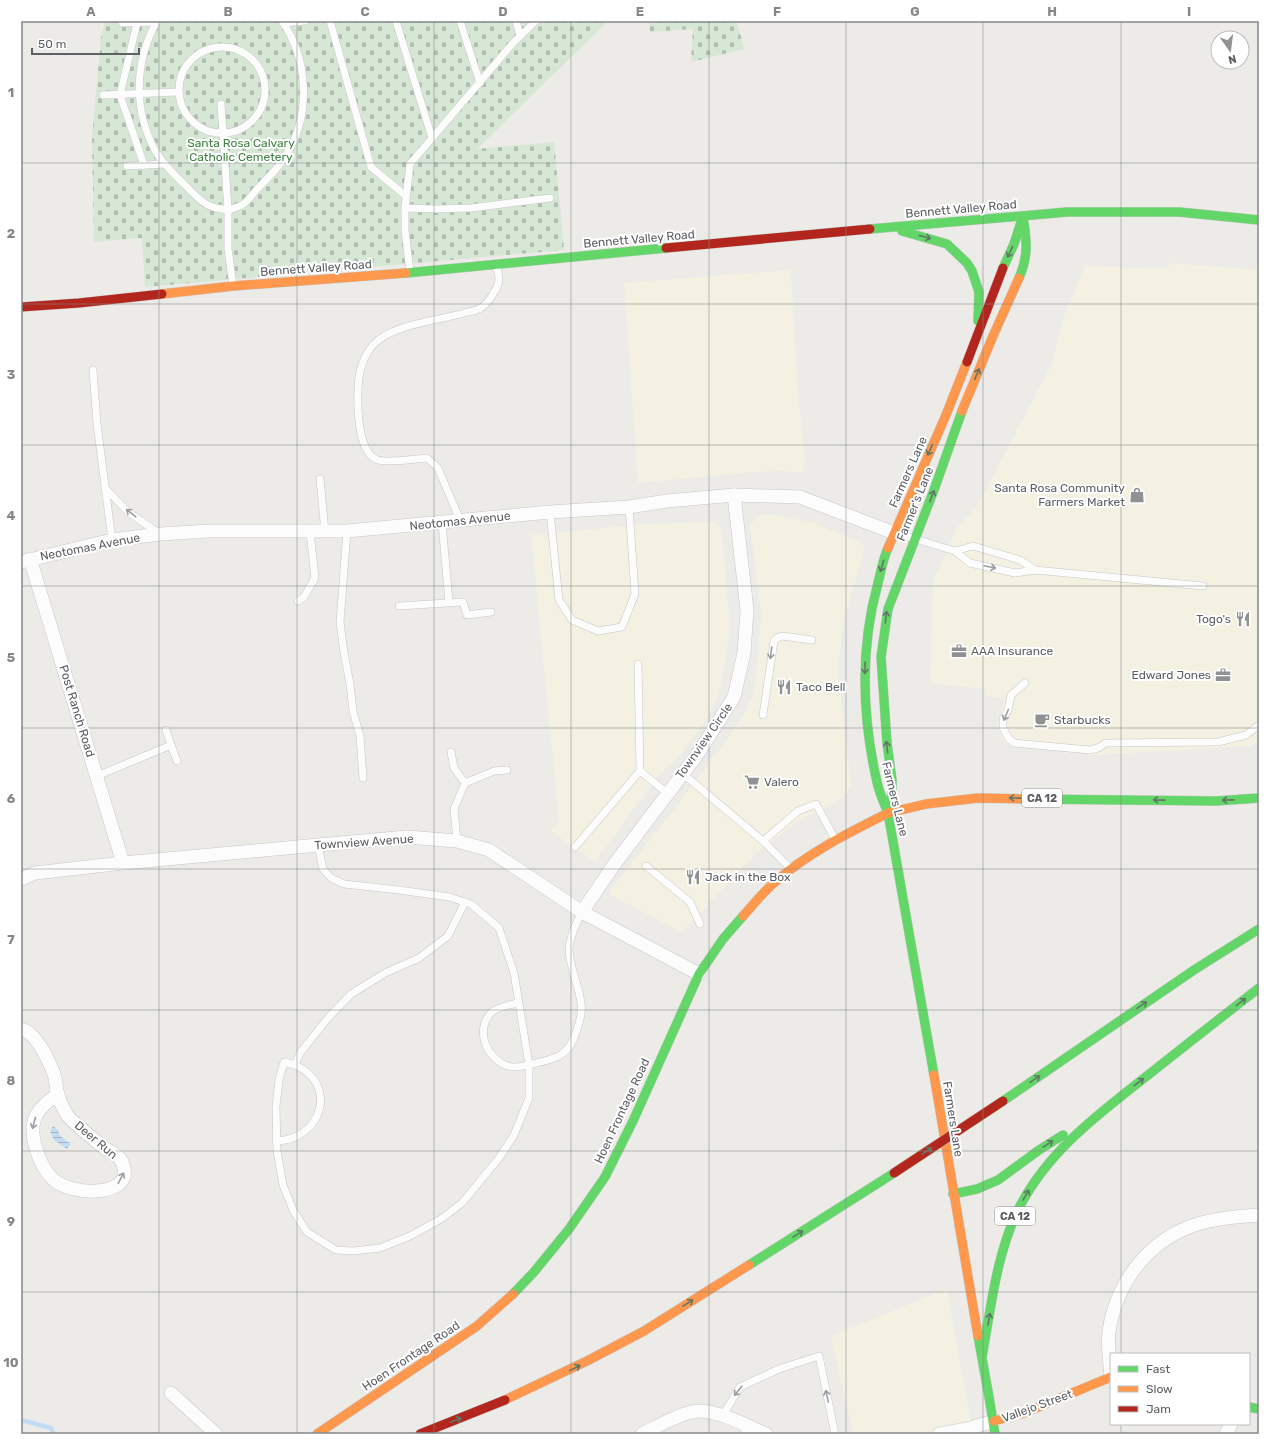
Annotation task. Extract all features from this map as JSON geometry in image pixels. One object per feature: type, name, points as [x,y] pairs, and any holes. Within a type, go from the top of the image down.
[{"type":"main road","name":"Bennett Valley Road","points":[[21,307],[79,303],[233,286],[496,265],[887,227],[1067,212],[1136,211],[1208,214],[1259,220]]},
{"type":"main road","name":"Farmers Lane","points":[[994,1428],[970,1297],[917,975],[888,813],[877,783],[869,740],[865,689],[868,627],[885,556],[946,414],[1010,250],[1014,244],[1023,216]]},
{"type":"main road","name":"Farmer's Lane","points":[[888,813],[892,792],[892,780],[887,743],[881,657],[888,609],[934,490],[961,414],[993,336],[1025,265],[1027,244],[1023,216]]},
{"type":"main road","points":[[887,227],[947,244],[964,259],[972,271],[979,292],[977,334]]},
{"type":"main road","name":"CA 12","points":[[888,813],[926,804],[978,798],[1216,801],[1259,798]]},
{"type":"main road","name":"Hoen Frontage Road","points":[[317,1434],[477,1326],[507,1300],[546,1258],[581,1212],[615,1158],[699,974],[714,950],[735,924],[761,896],[791,869],[836,840],[888,813]]},
{"type":"main road","points":[[420,1434],[506,1400],[562,1374],[618,1346],[650,1327],[894,1173],[1194,970],[1259,929]]},
{"type":"main road","name":"CA 12","points":[[982,1357],[1005,1241],[1018,1211],[1034,1182],[1055,1155],[1108,1106],[1259,988]]},
{"type":"main road","points":[[953,1194],[985,1186],[1005,1177],[1039,1150],[1108,1106]]},
{"type":"main road","name":"Vallejo Street","points":[[994,1428],[1024,1413],[1110,1377]]},
{"type":"street","name":"Neotomas Avenue","points":[[26,560],[112,540],[160,534],[209,531],[347,531],[550,512],[629,507],[667,501],[734,495],[800,497],[894,533]]},
{"type":"street","name":"Townview Circle","points":[[582,912],[613,866],[697,754],[734,698],[744,653],[747,610],[734,495]]},
{"type":"street","name":"Post Ranch Road","points":[[26,560],[97,776],[123,863]]},
{"type":"street","name":"Townview Avenue","points":[[21,879],[35,873],[123,863],[407,837],[457,841],[489,850],[582,912],[699,974]]},
{"type":"street","name":"Deer Run","points":[[21,1028],[29,1032],[43,1050],[55,1075],[58,1094],[67,1116],[104,1148],[118,1156],[122,1162],[124,1172],[122,1178],[118,1184],[107,1191],[88,1192],[61,1186],[53,1180],[45,1169],[35,1143],[33,1122],[44,1103],[58,1094]]},
{"type":"street","points":[[1110,1368],[1108,1351],[1110,1326],[1123,1285],[1138,1265],[1158,1244],[1177,1232],[1201,1223],[1227,1218],[1259,1215]]},
{"type":"street","points":[[171,1393],[216,1434]]},
{"type":"street","points":[[642,1434],[673,1418],[698,1411],[722,1415],[746,1430],[766,1434]]},
{"type":"street","points":[[1226,1434],[1230,1425]]},
{"type":"street","name":"Vallejo Street","points":[[938,1434],[967,1429],[994,1428]]},
{"type":"lane","points":[[157,22],[148,39],[143,55],[139,78],[139,94],[148,136],[157,154],[165,164],[208,206],[228,210],[248,202],[259,187],[275,171],[288,152],[297,131],[302,110],[304,87],[302,72],[294,43],[282,22],[305,21]]},
{"type":"lane","points":[[330,21],[371,167],[406,196]]},
{"type":"lane","points":[[396,21],[432,138]]},
{"type":"lane","points":[[460,21],[480,83]]},
{"type":"lane","points":[[516,21],[520,36]]},
{"type":"lane","points":[[410,272],[405,230],[405,208],[410,164],[513,43],[536,21]]},
{"type":"lane","points":[[122,23],[157,22]]},
{"type":"lane","points":[[137,23],[120,95],[144,165]]},
{"type":"lane","points":[[224,47],[239,50],[251,58],[263,76],[265,91],[262,105],[255,118],[244,128],[223,134],[202,129],[191,121],[180,104],[178,92],[179,83],[184,70],[192,59],[210,48],[224,47]]},
{"type":"lane","points":[[103,95],[178,92]]},
{"type":"lane","points":[[221,104],[228,210],[228,249],[233,286]]},
{"type":"lane","points":[[127,166],[165,164]]},
{"type":"lane","points":[[405,208],[471,208],[550,198]]},
{"type":"lane","points":[[460,520],[438,468],[427,458],[399,461],[378,460],[369,453],[362,438],[358,408],[358,385],[360,371],[366,356],[373,345],[388,334],[408,327],[479,309],[492,296],[499,280],[496,265]]},
{"type":"lane","points":[[93,370],[97,424],[112,540]]},
{"type":"lane","points":[[320,479],[325,532]]},
{"type":"lane","points":[[105,488],[128,512],[160,534]]},
{"type":"lane","points":[[550,512],[559,600],[572,620],[598,631],[622,627],[635,594],[629,507]]},
{"type":"lane","points":[[442,523],[449,602]]},
{"type":"lane","points":[[347,531],[340,622],[353,711],[360,736],[363,778]]},
{"type":"lane","points":[[298,601],[304,597],[315,578],[310,532]]},
{"type":"lane","points":[[894,533],[956,551],[970,563],[1015,573],[1035,570],[1204,586]]},
{"type":"lane","points":[[956,551],[973,546],[1020,560],[1035,570]]},
{"type":"lane","points":[[399,606],[463,602],[466,615],[491,612]]},
{"type":"lane","points":[[763,715],[774,641],[782,636],[812,640]]},
{"type":"lane","points":[[575,847],[640,771],[638,664]]},
{"type":"lane","points":[[1025,683],[1011,695],[1008,710],[1003,719],[1004,727],[1011,742],[1090,750],[1098,748],[1106,743],[1218,742],[1246,735],[1259,725]]},
{"type":"lane","points":[[166,730],[177,761]]},
{"type":"lane","points":[[97,776],[171,745]]},
{"type":"lane","points":[[451,752],[454,768],[465,783]]},
{"type":"lane","points":[[457,841],[454,809],[465,783],[494,771],[507,770]]},
{"type":"lane","points":[[640,771],[667,793]]},
{"type":"lane","points":[[682,773],[763,841],[791,869]]},
{"type":"lane","points":[[763,841],[798,811],[816,804],[836,840]]},
{"type":"lane","points":[[276,1141],[285,1141],[296,1138],[306,1132],[314,1123],[319,1113],[321,1102],[320,1090],[306,1072],[295,1065],[284,1062],[279,1080],[276,1106],[276,1141],[283,1185],[293,1210],[307,1232],[336,1250],[353,1251],[380,1248],[410,1236],[441,1219],[462,1203],[499,1158],[514,1134],[529,1098],[529,1065],[514,973],[499,928],[471,904],[449,897],[344,884],[331,878],[323,869],[318,845]]},
{"type":"lane","points":[[646,866],[690,902],[700,924]]},
{"type":"lane","points":[[295,1065],[300,1054],[308,1043],[328,1018],[351,994],[385,973],[419,958],[448,936],[465,902]]},
{"type":"lane","points":[[518,1004],[499,1008],[492,1012],[487,1020],[484,1028],[484,1037],[490,1053],[496,1059],[504,1064],[518,1067],[559,1056],[570,1046],[578,1028],[582,1013],[569,948],[574,927],[582,912]]},
{"type":"lane","points":[[722,1415],[740,1387],[779,1369],[819,1356],[835,1434]]},
{"type":"shaded area","points":[[1171,263],[1259,270],[1259,741],[1251,746],[1092,755],[1007,745],[1001,738],[998,727],[1004,698],[986,696],[986,689],[930,683],[933,582],[956,529],[978,505],[1052,363],[1064,316],[1085,266],[1166,269]]},
{"type":"shaded area","points":[[791,270],[798,394],[805,459],[802,473],[779,471],[753,472],[638,483],[624,283]]},
{"type":"shaded area","points":[[767,514],[811,522],[860,542],[865,548],[843,623],[838,673],[851,785],[844,797],[799,821],[756,853],[682,932],[610,895],[609,891],[669,816],[737,726],[753,697],[759,650],[761,613],[750,525],[759,516]]},
{"type":"shaded area","points":[[715,522],[722,531],[730,627],[726,658],[718,697],[703,725],[676,760],[657,777],[595,862],[551,831],[559,822],[531,535],[645,524]]},
{"type":"shaded area","points":[[947,1289],[973,1434],[853,1434],[831,1336]]},
{"type":"green space","name":"Santa Rosa Calvary Catholic Cemetery","points":[[105,21],[608,21],[477,149],[554,142],[564,250],[145,287],[142,238],[94,242],[92,137],[101,38]]},
{"type":"green space","points":[[649,21],[737,21],[744,49],[691,62],[693,29],[650,32]]},
{"type":"water","points":[[53,1126],[58,1130],[60,1136],[71,1144],[67,1149],[54,1140],[50,1131]]},
{"type":"waterway","points":[[21,1420],[51,1428],[54,1434]]},
{"type":"traffic: fast","points":[[870,229],[1067,212],[1179,212],[1259,220]]},
{"type":"traffic: fast","points":[[1003,268],[1014,244],[1023,216]]},
{"type":"traffic: fast","points":[[1019,278],[1024,264],[1026,250],[1024,223]]},
{"type":"traffic: fast","points":[[902,231],[947,244],[967,263],[972,271],[979,292],[978,321]]},
{"type":"traffic: fast","points":[[406,273],[666,248]]},
{"type":"traffic: fast","points":[[889,812],[892,780],[887,743],[881,657],[888,609],[934,490],[962,411]]},
{"type":"traffic: fast","points":[[888,548],[882,565],[872,608],[868,632],[865,682],[868,732],[872,757],[878,786],[888,813]]},
{"type":"traffic: fast","points":[[1027,799],[1216,801],[1259,798]]},
{"type":"traffic: fast","points":[[888,813],[934,1075]]},
{"type":"traffic: fast","points":[[513,1294],[534,1272],[569,1229],[605,1177],[633,1121],[699,974],[723,939],[743,916]]},
{"type":"traffic: fast","points":[[1003,1101],[1194,970],[1259,929]]},
{"type":"traffic: fast","points":[[982,1357],[995,1282],[1004,1245],[1018,1210],[1044,1169],[1060,1151],[1095,1118],[1259,988]]},
{"type":"traffic: fast","points":[[953,1194],[977,1189],[998,1180],[1039,1150],[1063,1135]]},
{"type":"traffic: fast","points":[[749,1265],[894,1173]]},
{"type":"traffic: fast","points":[[978,1336],[995,1434]]},
{"type":"traffic: fast","points":[[1250,1407],[1259,1409]]},
{"type":"traffic: slow","points":[[162,294],[233,286],[406,273]]},
{"type":"traffic: slow","points":[[962,411],[1019,278]]},
{"type":"traffic: slow","points":[[888,548],[946,415],[967,362]]},
{"type":"traffic: slow","points":[[888,813],[926,804],[978,798],[1027,799]]},
{"type":"traffic: slow","points":[[743,916],[771,886],[801,862],[843,836],[888,813]]},
{"type":"traffic: slow","points":[[934,1075],[978,1336]]},
{"type":"traffic: slow","points":[[505,1400],[589,1360],[644,1331],[749,1265]]},
{"type":"traffic: slow","points":[[317,1434],[477,1326],[513,1294]]},
{"type":"traffic: slow","points":[[994,1421],[1024,1413],[1110,1377]]},
{"type":"traffic: jam","points":[[666,248],[870,229]]},
{"type":"traffic: jam","points":[[967,362],[1003,268]]},
{"type":"traffic: jam","points":[[21,307],[79,303],[162,294]]},
{"type":"traffic: jam","points":[[894,1173],[1003,1101]]},
{"type":"traffic: jam","points":[[420,1434],[505,1400]]},
{"type":"place","name":"Santa Rosa Community Farmers Market","points":[[1137,495]]},
{"type":"place","name":"Togo's","points":[[1243,619]]},
{"type":"place","name":"AAA Insurance","points":[[959,651]]},
{"type":"place","name":"Edward Jones","points":[[1223,675]]},
{"type":"place","name":"Taco Bell","points":[[784,687]]},
{"type":"place","name":"Starbucks","points":[[1042,720]]},
{"type":"place","name":"Valero","points":[[752,782]]},
{"type":"place","name":"Jack in the Box","points":[[693,877]]}]
